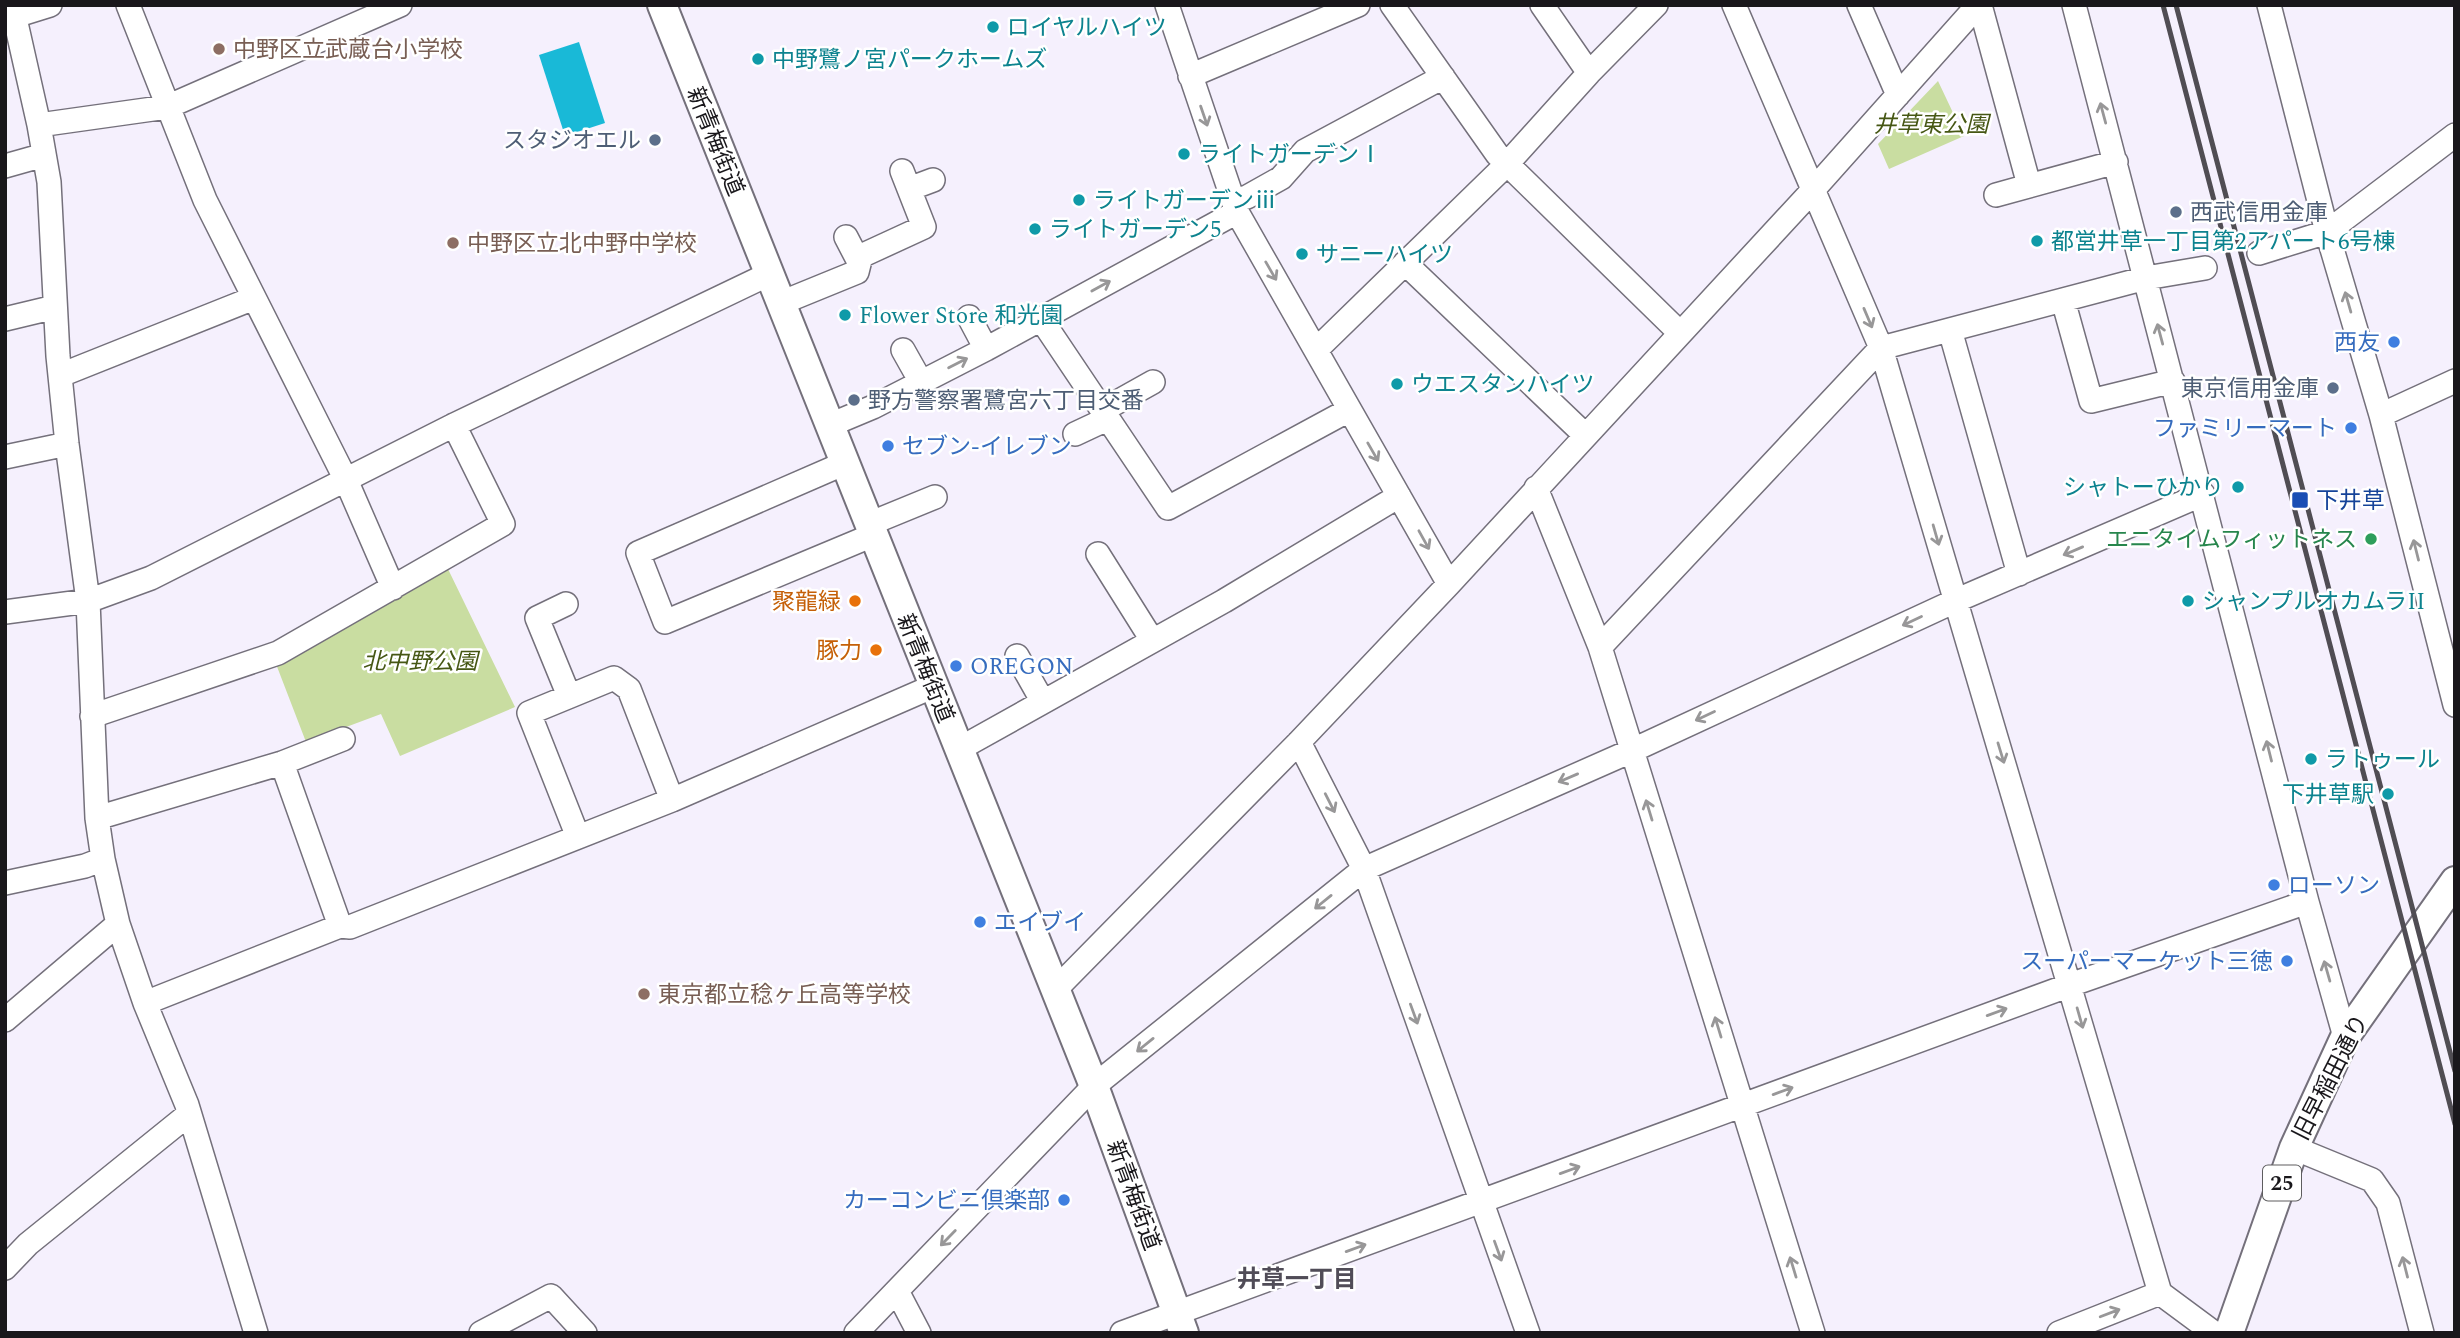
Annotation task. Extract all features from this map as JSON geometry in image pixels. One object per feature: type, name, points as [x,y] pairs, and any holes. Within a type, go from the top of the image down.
[{"type":"main road","name":"新青梅街道","points":[[662,5],[1094,1086],[1180,1323]]},
{"type":"main road","name":"旧早稲田通り","points":[[2229,1333],[2294,1148],[2345,1037],[2455,881]]},
{"type":"street","points":[[50,5],[11,14],[39,125],[49,182],[55,307],[67,444],[88,601],[97,818],[103,859],[118,924],[145,1003],[189,1114],[256,1333]]},
{"type":"street","points":[[128,5],[205,200],[346,480],[393,588]]},
{"type":"street","points":[[39,125],[167,107],[400,5]]},
{"type":"street","points":[[1167,5],[1235,206],[1449,584]]},
{"type":"street","points":[[1190,76],[1358,5]]},
{"type":"street","points":[[1392,5],[1497,154],[1680,333]]},
{"type":"street","points":[[1542,5],[1589,73]]},
{"type":"street","points":[[1317,349],[1507,164],[1589,73],[1656,5]]},
{"type":"street","points":[[1734,5],[1881,348],[2160,1293],[2214,1333]]},
{"type":"street","points":[[1859,5],[1898,95]]},
{"type":"street","points":[[1055,990],[1299,742],[1449,584],[1813,190],[1979,5]]},
{"type":"street","points":[[1979,5],[2029,185]]},
{"type":"street","points":[[2074,5],[2307,902],[2345,1037]]},
{"type":"street","points":[[2269,5],[2328,232],[2381,415],[2455,705]]},
{"type":"street","points":[[830,425],[873,408],[1041,319],[1280,178],[1305,152],[1443,78]]},
{"type":"street","points":[[2259,253],[2328,232],[2455,135]]},
{"type":"street","points":[[5,166],[44,155]]},
{"type":"street","points":[[1996,195],[2116,162]]},
{"type":"street","points":[[780,303],[857,272],[861,256],[924,227],[906,180],[933,180]]},
{"type":"street","points":[[846,237],[859,262]]},
{"type":"street","points":[[1405,263],[1585,435]]},
{"type":"street","points":[[1600,647],[1881,348],[2146,278],[2205,268]]},
{"type":"street","points":[[5,611],[88,601],[151,578],[454,425],[769,274]]},
{"type":"street","points":[[61,375],[254,298]]},
{"type":"street","points":[[2063,300],[2091,401],[2173,381]]},
{"type":"street","points":[[5,320],[55,307]]},
{"type":"street","points":[[970,317],[986,349]]},
{"type":"street","points":[[1041,319],[1168,508],[1349,411]]},
{"type":"street","points":[[1950,330],[2019,574]]},
{"type":"street","points":[[903,350],[921,382]]},
{"type":"street","points":[[2381,415],[2455,381]]},
{"type":"street","points":[[1075,434],[1153,382]]},
{"type":"street","points":[[92,716],[278,653],[503,524],[454,425]]},
{"type":"street","points":[[5,457],[67,444]]},
{"type":"street","points":[[845,463],[638,553],[664,622],[871,529],[935,497]]},
{"type":"street","points":[[1536,488],[1600,647],[1813,1333]]},
{"type":"street","points":[[856,1333],[1094,1086],[1363,869],[1631,751],[1955,601],[2203,494]]},
{"type":"street","points":[[960,749],[1224,601],[1399,496]]},
{"type":"street","points":[[1098,554],[1152,640]]},
{"type":"street","points":[[566,604],[537,618],[569,696]]},
{"type":"street","points":[[1017,656],[1042,702]]},
{"type":"street","points":[[578,837],[529,713],[614,678],[629,689],[672,800]]},
{"type":"street","points":[[145,1003],[340,926],[350,927],[672,800],[934,686]]},
{"type":"street","points":[[97,818],[282,763],[343,738]]},
{"type":"street","points":[[1299,742],[1363,869],[1528,1333]]},
{"type":"street","points":[[282,763],[340,926]]},
{"type":"street","points":[[5,883],[85,866],[103,859]]},
{"type":"street","points":[[1122,1333],[1180,1323],[1480,1202],[2070,985],[2307,902]]},
{"type":"street","points":[[5,1020],[118,924]]},
{"type":"street","points":[[5,1268],[28,1244],[189,1114]]},
{"type":"street","points":[[2294,1148],[2372,1180],[2388,1203],[2422,1333]]},
{"type":"street","points":[[897,1292],[919,1333]]},
{"type":"street","points":[[2059,1333],[2160,1293]]},
{"type":"street","points":[[481,1333],[551,1296],[585,1333]]},
{"type":"green space","name":"井草東公園","points":[[1938,81],[1964,136],[1889,169],[1878,144]]},
{"type":"green space","name":"北中野公園","points":[[448,569],[515,707],[400,756],[381,714],[306,742],[276,664]]},
{"type":"water","points":[[579,42],[605,123],[565,136],[539,55]]},
{"type":"railway","points":[[2163,5],[2455,1124]]},
{"type":"railway","points":[[2176,5],[2455,1071]]},
{"type":"place","name":"ロイヤルハイツ","points":[[993,27]]},
{"type":"place","name":"中野区立武蔵台小学校","points":[[219,49]]},
{"type":"place","name":"中野鷺ノ宮パークホームズ","points":[[758,59]]},
{"type":"place","name":"スタジオエル","points":[[655,140]]},
{"type":"place","name":"ライトガーデンⅠ","points":[[1184,154]]},
{"type":"place","name":"ライトガーデンⅲ","points":[[1079,200]]},
{"type":"place","name":"西武信用金庫","points":[[2176,212]]},
{"type":"place","name":"ライトガーデン5","points":[[1035,229]]},
{"type":"place","name":"都営井草一丁目第2アパート6号棟","points":[[2037,241]]},
{"type":"place","name":"中野区立北中野中学校","points":[[453,243]]},
{"type":"place","name":"サニーハイツ","points":[[1302,254]]},
{"type":"place","name":"Flower Store 和光園","points":[[845,315]]},
{"type":"place","name":"西友","points":[[2394,342]]},
{"type":"place","name":"ウエスタンハイツ","points":[[1397,384]]},
{"type":"place","name":"東京信用金庫","points":[[2333,388]]},
{"type":"place","name":"野方警察署鷺宮六丁目交番","points":[[854,400]]},
{"type":"place","name":"ファミリーマート","points":[[2351,428]]},
{"type":"place","name":"セブン-イレブン","points":[[888,446]]},
{"type":"place","name":"シャトーひかり","points":[[2238,487]]},
{"type":"place","name":"下井草","points":[[2300,500]]},
{"type":"place","name":"エニタイムフィットネス","points":[[2371,539]]},
{"type":"place","name":"聚龍緑","points":[[855,601]]},
{"type":"place","name":"シャンプルオカムラII","points":[[2188,601]]},
{"type":"place","name":"豚力","points":[[876,650]]},
{"type":"place","name":"OREGON","points":[[956,666]]},
{"type":"place","name":"ラトゥール","points":[[2311,759]]},
{"type":"place","name":"下井草駅","points":[[2388,794]]},
{"type":"place","name":"ローソン","points":[[2274,885]]},
{"type":"place","name":"エイブイ","points":[[980,922]]},
{"type":"place","name":"スーパーマーケット三徳","points":[[2287,961]]},
{"type":"place","name":"東京都立稔ヶ丘高等学校","points":[[644,994]]},
{"type":"place","name":"カーコンビニ倶楽部","points":[[1064,1200]]},
{"type":"district","name":"井草一丁目","points":[[1297,1279]]}]
